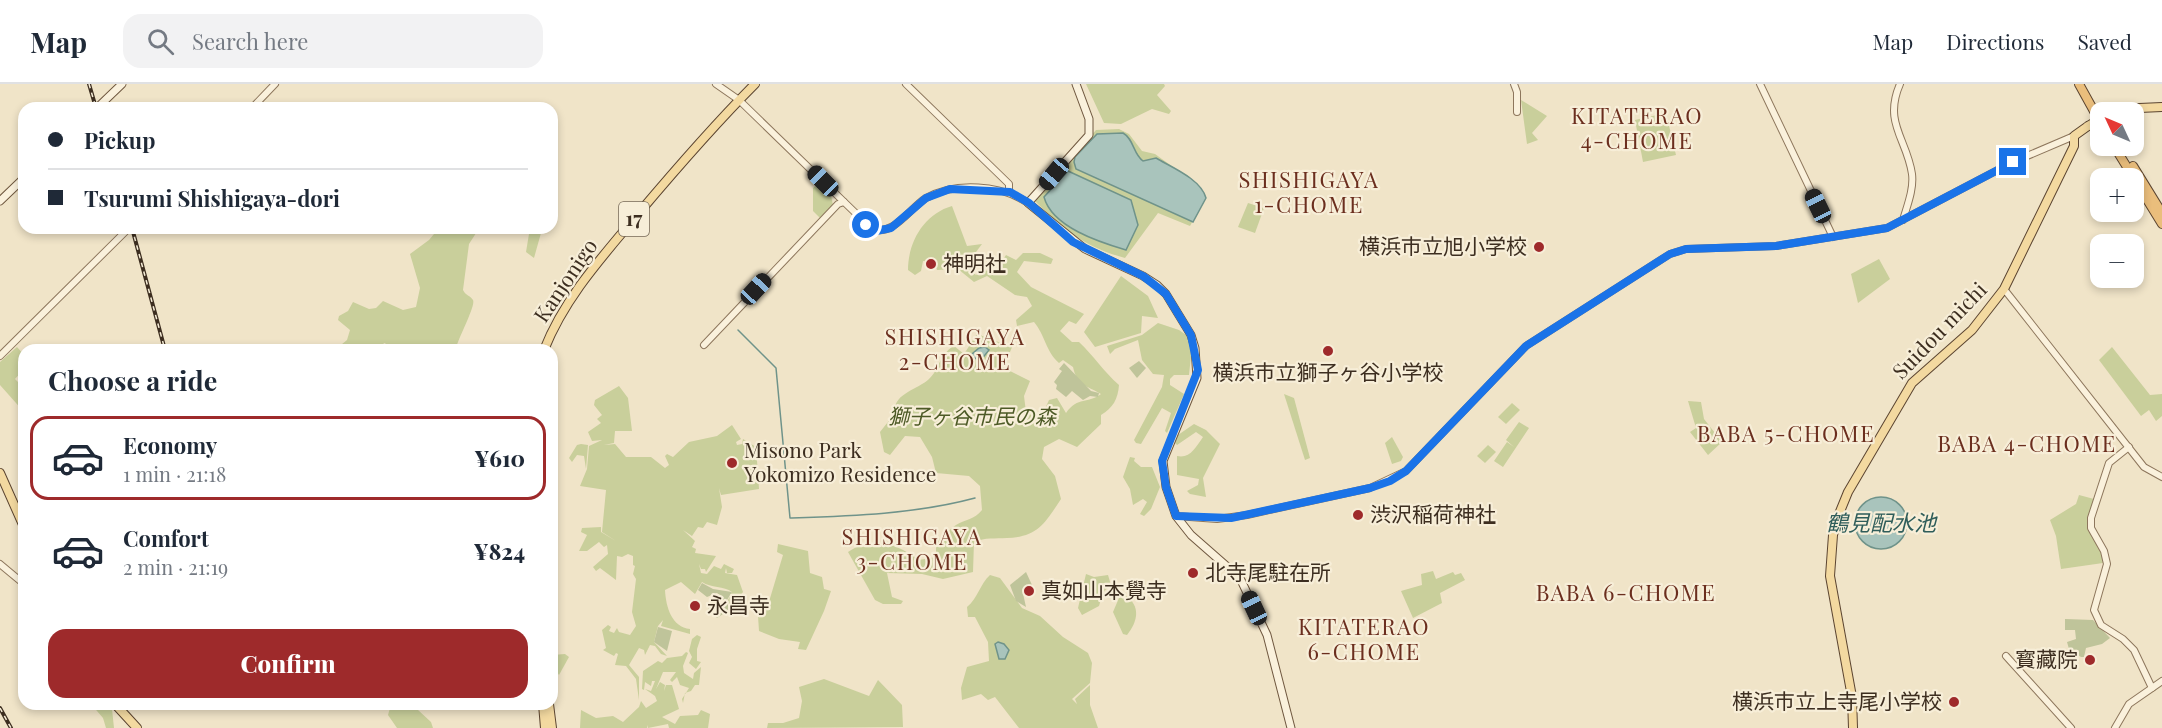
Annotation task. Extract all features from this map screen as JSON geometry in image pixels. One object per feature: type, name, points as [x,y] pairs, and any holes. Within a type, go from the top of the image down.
[{"type":"highway","points":[[2079,84],[2090,103]]},
{"type":"highway","points":[[2085,84],[2095,102]]},
{"type":"highway","points":[[2120,156],[2162,224]]},
{"type":"highway","points":[[2126,156],[2162,213]]},
{"type":"main road","points":[[104,102],[122,84]]},
{"type":"main road","name":"17","points":[[553,344],[561,324],[585,288],[739,100],[755,84]]},
{"type":"main road","points":[[1076,84],[1089,119],[1089,135],[1029,203],[1073,242],[1157,285],[1166,294],[1191,335],[1196,348],[1197,378],[1162,461],[1166,487],[1176,516],[1191,535],[1231,567],[1240,578],[1267,635],[1291,728]]},
{"type":"main road","name":"Kanjonigo","points":[[547,344],[567,306],[591,270],[718,119],[739,100]]},
{"type":"main road","points":[[2144,108],[2162,107]]},
{"type":"main road","points":[[2074,136],[2090,125]]},
{"type":"main road","name":"Suidou michi","points":[[1852,728],[1853,701],[1830,576],[1832,544],[1839,514],[1848,492],[1912,383],[1972,330],[2004,289],[2074,146],[2074,136]]},
{"type":"main road","points":[[0,201],[18,184]]},
{"type":"main road","points":[[0,473],[18,514]]},
{"type":"main road","points":[[121,710],[138,728]]},
{"type":"main road","points":[[544,710],[545,728]]},
{"type":"main road","points":[[550,710],[552,728]]},
{"type":"street","points":[[258,102],[275,84]]},
{"type":"street","points":[[716,84],[739,100],[866,225],[876,231],[883,231],[894,225],[926,198],[950,189],[1010,192],[1029,203]]},
{"type":"street","points":[[906,84],[1009,184],[1010,192]]},
{"type":"street","points":[[1514,84],[1517,92],[1517,112]]},
{"type":"street","points":[[1760,84],[1833,237]]},
{"type":"street","points":[[1900,84],[1895,96],[1893,117],[1913,177],[1903,220]]},
{"type":"street","points":[[1176,516],[1231,518],[1383,484],[1406,471],[1526,346],[1663,257],[1686,249],[1776,246],[1881,230],[2013,162],[2074,136]]},
{"type":"street","points":[[704,345],[830,211],[844,202]]},
{"type":"street","points":[[0,356],[123,234]]},
{"type":"street","points":[[2004,289],[2149,471],[2162,477]]},
{"type":"street","points":[[2129,447],[2109,464],[2091,518],[2091,528],[2104,551],[2107,564],[2094,610],[2101,625],[2123,639],[2134,650],[2152,688]]},
{"type":"street","points":[[0,564],[18,579]]},
{"type":"street","points":[[2006,656],[2071,728]]},
{"type":"street","points":[[2115,728],[2129,704],[2162,681]]},
{"type":"green space","points":[[1086,84],[1164,84],[1165,86],[1157,95],[1171,111],[1169,114],[1152,109],[1121,124],[1104,123]]},
{"type":"green space","points":[[1521,100],[1547,116],[1532,133],[1538,140],[1527,144]]},
{"type":"green space","points":[[1666,113],[1676,155],[1643,162],[1635,120]]},
{"type":"green space","points":[[1119,129],[1129,134],[1142,151],[1155,154],[1194,182],[1206,197],[1190,226],[1158,213],[1125,258],[1087,243],[1055,220],[1035,201],[1096,130]]},
{"type":"green space","points":[[819,183],[831,196],[833,205],[820,218],[813,211],[813,188]]},
{"type":"green space","points":[[1248,203],[1264,208],[1255,233],[1238,227]]},
{"type":"green space","name":"獅子ヶ谷市民の森","points":[[952,206],[967,246],[982,244],[976,252],[967,255],[962,262],[976,275],[982,271],[996,270],[1006,255],[1016,260],[1023,253],[1040,253],[1053,259],[1051,264],[1024,261],[1017,272],[1031,287],[1084,314],[1076,324],[1069,321],[1060,331],[1072,342],[1079,342],[1119,385],[1112,406],[1101,415],[1101,424],[1077,447],[1059,439],[1044,447],[1042,459],[1055,476],[1061,499],[1040,527],[1018,537],[974,542],[973,572],[943,579],[922,574],[887,573],[892,597],[903,601],[901,604],[883,604],[875,600],[848,552],[867,544],[876,543],[893,546],[919,560],[936,557],[936,540],[982,510],[980,486],[969,476],[936,473],[932,457],[920,437],[905,436],[890,455],[884,452],[880,432],[895,413],[897,401],[929,379],[949,349],[954,346],[964,354],[977,334],[1012,347],[1006,362],[1010,371],[1030,381],[1024,396],[1026,412],[1036,418],[1043,413],[1049,400],[1057,398],[1066,413],[1075,404],[1101,394],[1080,382],[1073,367],[1063,360],[1059,363],[1055,359],[1034,322],[1017,326],[1016,320],[1032,306],[1027,297],[1015,295],[987,276],[974,282],[958,269],[937,270],[934,262],[923,261],[921,271],[915,275],[908,270],[911,249],[920,230],[933,215]]},
{"type":"green space","points":[[434,234],[475,234],[469,244],[463,290],[472,298],[473,303],[458,344],[342,344],[347,340],[350,330],[338,320],[339,316],[348,311],[353,302],[369,309],[376,308],[383,301],[403,310],[416,307],[420,288],[410,254]]},
{"type":"green space","points":[[529,234],[541,234],[534,258],[526,252]]},
{"type":"green space","points":[[1879,259],[1890,279],[1858,303],[1851,274]]},
{"type":"green space","points":[[1121,276],[1148,296],[1158,318],[1142,316],[1141,333],[1095,347],[1084,332]]},
{"type":"green space","points":[[1158,323],[1179,330],[1189,337],[1191,356],[1189,375],[1174,375],[1170,379],[1170,385],[1184,394],[1167,433],[1165,431],[1171,413],[1162,408],[1141,444],[1134,440],[1162,387],[1164,375],[1153,374],[1142,360],[1138,340],[1115,349],[1110,354],[1107,346],[1142,335]]},
{"type":"green space","points":[[2112,347],[2150,395],[2162,394],[2162,416],[2156,421],[2149,410],[2141,416],[2099,360]]},
{"type":"green space","points":[[18,348],[18,376],[15,379],[18,382],[18,405],[0,385],[0,362]]},
{"type":"green space","points":[[1139,361],[1146,368],[1137,378],[1129,368]]},
{"type":"green space","points":[[1064,363],[1091,391],[1099,393],[1098,397],[1090,396],[1083,400],[1072,391],[1066,397],[1056,389],[1057,385],[1054,382],[1062,371],[1059,369]]},
{"type":"green space","points":[[619,386],[628,398],[632,431],[615,431],[614,443],[604,445],[615,444],[626,457],[651,457],[665,468],[669,465],[665,456],[667,454],[673,457],[689,442],[717,436],[732,425],[741,439],[736,442],[737,445],[742,444],[743,439],[756,447],[759,489],[721,495],[719,488],[722,507],[717,525],[707,522],[703,528],[698,527],[692,536],[683,530],[695,541],[692,547],[696,549],[695,553],[716,556],[706,572],[699,564],[701,573],[707,574],[714,566],[721,569],[724,564],[734,569],[732,573],[727,573],[726,568],[725,573],[737,575],[743,592],[730,609],[728,600],[732,592],[702,582],[695,594],[681,582],[665,590],[671,616],[679,625],[690,629],[690,634],[661,626],[663,620],[658,626],[654,642],[667,656],[661,654],[655,646],[650,645],[645,655],[644,650],[639,648],[629,665],[639,677],[639,700],[636,679],[626,666],[615,665],[618,654],[614,656],[603,650],[606,648],[602,630],[608,625],[611,627],[609,631],[614,633],[617,628],[619,632],[630,635],[636,626],[632,612],[636,579],[633,574],[635,566],[633,556],[628,554],[622,557],[617,556],[616,580],[600,568],[596,571],[593,567],[608,554],[607,545],[604,547],[599,542],[587,551],[579,551],[587,535],[581,532],[582,528],[601,527],[601,532],[616,541],[602,532],[606,490],[580,486],[587,469],[589,446],[602,440],[592,441],[588,432],[601,423],[597,419],[602,415],[594,405],[595,400]]},
{"type":"green space","points":[[1284,394],[1294,398],[1310,458],[1305,460]]},
{"type":"green space","points":[[1688,401],[1701,402],[1704,419],[1722,442],[1708,455],[1690,432],[1696,428]]},
{"type":"green space","points":[[1512,403],[1520,410],[1506,424],[1498,417]]},
{"type":"green space","points":[[1519,422],[1529,428],[1503,467],[1494,461],[1507,442],[1514,447],[1506,440]]},
{"type":"green space","points":[[1194,424],[1206,430],[1220,444],[1203,478],[1206,497],[1190,494],[1187,491],[1198,485],[1199,479],[1177,475],[1177,456],[1189,454],[1203,437],[1196,432],[1177,445],[1175,443],[1178,435]]},
{"type":"green space","points":[[1392,437],[1403,457],[1401,461],[1392,464],[1385,443]]},
{"type":"green space","points":[[577,445],[588,445],[586,469],[584,456],[577,455],[572,462],[569,458]]},
{"type":"green space","points":[[1488,445],[1496,452],[1485,463],[1477,456]]},
{"type":"green space","points":[[1130,457],[1135,458],[1134,461],[1141,467],[1152,467],[1160,487],[1151,509],[1144,516],[1140,514],[1147,502],[1143,499],[1133,505],[1130,489],[1123,477]]},
{"type":"green space","points":[[2079,495],[2094,499],[2090,522],[2103,563],[2061,569],[2056,536],[2050,520],[2076,504]]},
{"type":"green space","points":[[778,544],[808,551],[810,573],[822,577],[824,589],[831,591],[806,650],[798,649],[800,642],[779,639],[759,631],[758,616],[768,605],[783,555],[777,552]]},
{"type":"green space","points":[[1433,571],[1436,579],[1453,572],[1455,575],[1461,573],[1465,580],[1440,593],[1442,603],[1413,618],[1401,591],[1422,585],[1421,574]]},
{"type":"green space","points":[[1026,572],[1032,585],[1022,589],[1026,607],[1016,601],[1010,585]]},
{"type":"green space","points":[[1086,574],[1094,577],[1108,575],[1111,585],[1103,592],[1099,606],[1082,615],[1078,608]]},
{"type":"green space","points":[[990,575],[1000,578],[1022,608],[1040,616],[1063,637],[1088,653],[1092,663],[1090,683],[1072,699],[1077,704],[1075,699],[1090,685],[1090,705],[1098,728],[1019,728],[995,697],[988,700],[981,694],[962,700],[961,688],[967,667],[989,661],[988,642],[975,617],[968,617],[967,607]]},
{"type":"green space","points":[[702,583],[713,589],[732,592],[727,600],[729,610],[717,618],[708,610],[710,605],[722,603],[723,598],[717,593],[707,597],[698,590]]},
{"type":"green space","points":[[1125,595],[1136,609],[1134,624],[1127,635],[1123,634],[1113,612],[1119,598]]},
{"type":"green space","points":[[2065,619],[2093,620],[2110,638],[2102,644],[2086,648],[2084,657],[2081,657],[2069,649],[2067,642],[2076,639],[2075,630],[2065,630]]},
{"type":"green space","points":[[658,627],[672,631],[667,651],[654,642]]},
{"type":"green space","points":[[697,635],[701,637],[697,649],[697,661],[701,662],[696,669],[689,663],[692,657],[689,651],[692,639]]},
{"type":"green space","points":[[686,652],[688,653],[683,666],[684,673],[693,679],[694,673],[701,667],[699,685],[695,685],[691,691],[686,693],[689,688],[680,685],[677,677],[672,682],[670,680],[676,672],[663,672],[656,689],[660,682],[665,685],[664,691],[666,685],[672,685],[679,709],[662,717],[675,724],[680,716],[698,715],[701,710],[710,714],[708,728],[669,728],[668,724],[648,728],[648,725],[647,728],[580,728],[581,710],[596,718],[613,716],[623,722],[639,707],[641,701],[646,708],[657,701],[655,696],[645,689],[651,691],[655,681],[652,681],[651,686],[645,682],[644,690],[642,689],[643,671],[658,661],[662,663],[667,658],[682,656]]},
{"type":"green space","points":[[565,654],[569,657],[559,675],[558,674],[558,655]]},
{"type":"green space","points":[[824,679],[869,696],[878,680],[902,705],[903,727],[767,728],[768,723],[783,723],[799,718],[802,701],[799,687]]},
{"type":"green space","points":[[96,710],[112,710],[114,728],[106,728],[103,718]]},
{"type":"green space","points":[[389,710],[418,710],[431,722],[433,728],[397,728],[388,715]]},
{"type":"water","points":[[1123,133],[1143,161],[1156,158],[1185,174],[1203,191],[1206,198],[1193,222],[1076,169],[1075,157],[1097,134]]},
{"type":"water","points":[[1068,171],[1131,200],[1138,225],[1126,250],[1078,232],[1056,217],[1049,208],[1044,197]]},
{"type":"water","points":[[985,347],[989,350],[981,360],[974,358],[972,354],[979,348]]},
{"type":"water","name":"鶴見配水池","points":[[1881,497],[1891,499],[1899,505],[1905,513],[1907,523],[1905,533],[1899,541],[1891,547],[1881,549],[1871,547],[1863,541],[1857,533],[1855,523],[1857,513],[1863,505],[1871,499]]},
{"type":"water","points":[[998,642],[1004,644],[1009,650],[1005,659],[999,659],[995,644]]},
{"type":"waterway","points":[[738,330],[776,368],[790,518],[907,511],[975,498]]},
{"type":"railway","points":[[89,84],[94,102]]},
{"type":"railway","points":[[134,234],[163,344]]},
{"type":"railway","points":[[0,708],[11,728]]},
{"type":"place","name":"横浜市立旭小学校","points":[[1539,247]]},
{"type":"place","name":"神明社","points":[[931,264]]},
{"type":"place","name":"横浜市立獅子ヶ谷小学校","points":[[1328,351]]},
{"type":"place","name":"Misono Park Yokomizo Residence","points":[[732,463]]},
{"type":"place","name":"渋沢稲荷神社","points":[[1358,515]]},
{"type":"place","name":"北寺尾駐在所","points":[[1193,573]]},
{"type":"place","name":"真如山本覺寺","points":[[1029,591]]},
{"type":"place","name":"永昌寺","points":[[695,606]]},
{"type":"place","name":"寳藏院","points":[[2090,660]]},
{"type":"place","name":"横浜市立上寺尾小学校","points":[[1954,702]]},
{"type":"district","name":"KITATERAO 4-CHOME","points":[[1637,128]]},
{"type":"district","name":"SHISHIGAYA 1-CHOME","points":[[1309,192]]},
{"type":"district","name":"SHISHIGAYA 2-CHOME","points":[[955,350]]},
{"type":"district","name":"BABA 5-CHOME","points":[[1786,434]]},
{"type":"district","name":"BABA 4-CHOME","points":[[2027,444]]},
{"type":"district","name":"SHISHIGAYA 3-CHOME","points":[[912,550]]},
{"type":"district","name":"BABA 6-CHOME","points":[[1626,593]]},
{"type":"district","name":"KITATERAO 6-CHOME","points":[[1364,640]]},
{"type":"route","points":[[866,225],[876,231],[891,228],[926,198],[950,189],[1010,192],[1029,203],[1073,242],[1124,266],[1157,285],[1166,294],[1191,335],[1196,348],[1198,370],[1190,396],[1162,461],[1166,487],[1176,516],[1217,519],[1247,515],[1370,488],[1399,476],[1526,346],[1663,257],[1686,249],[1776,246],[1881,230],[2013,162]]}]
